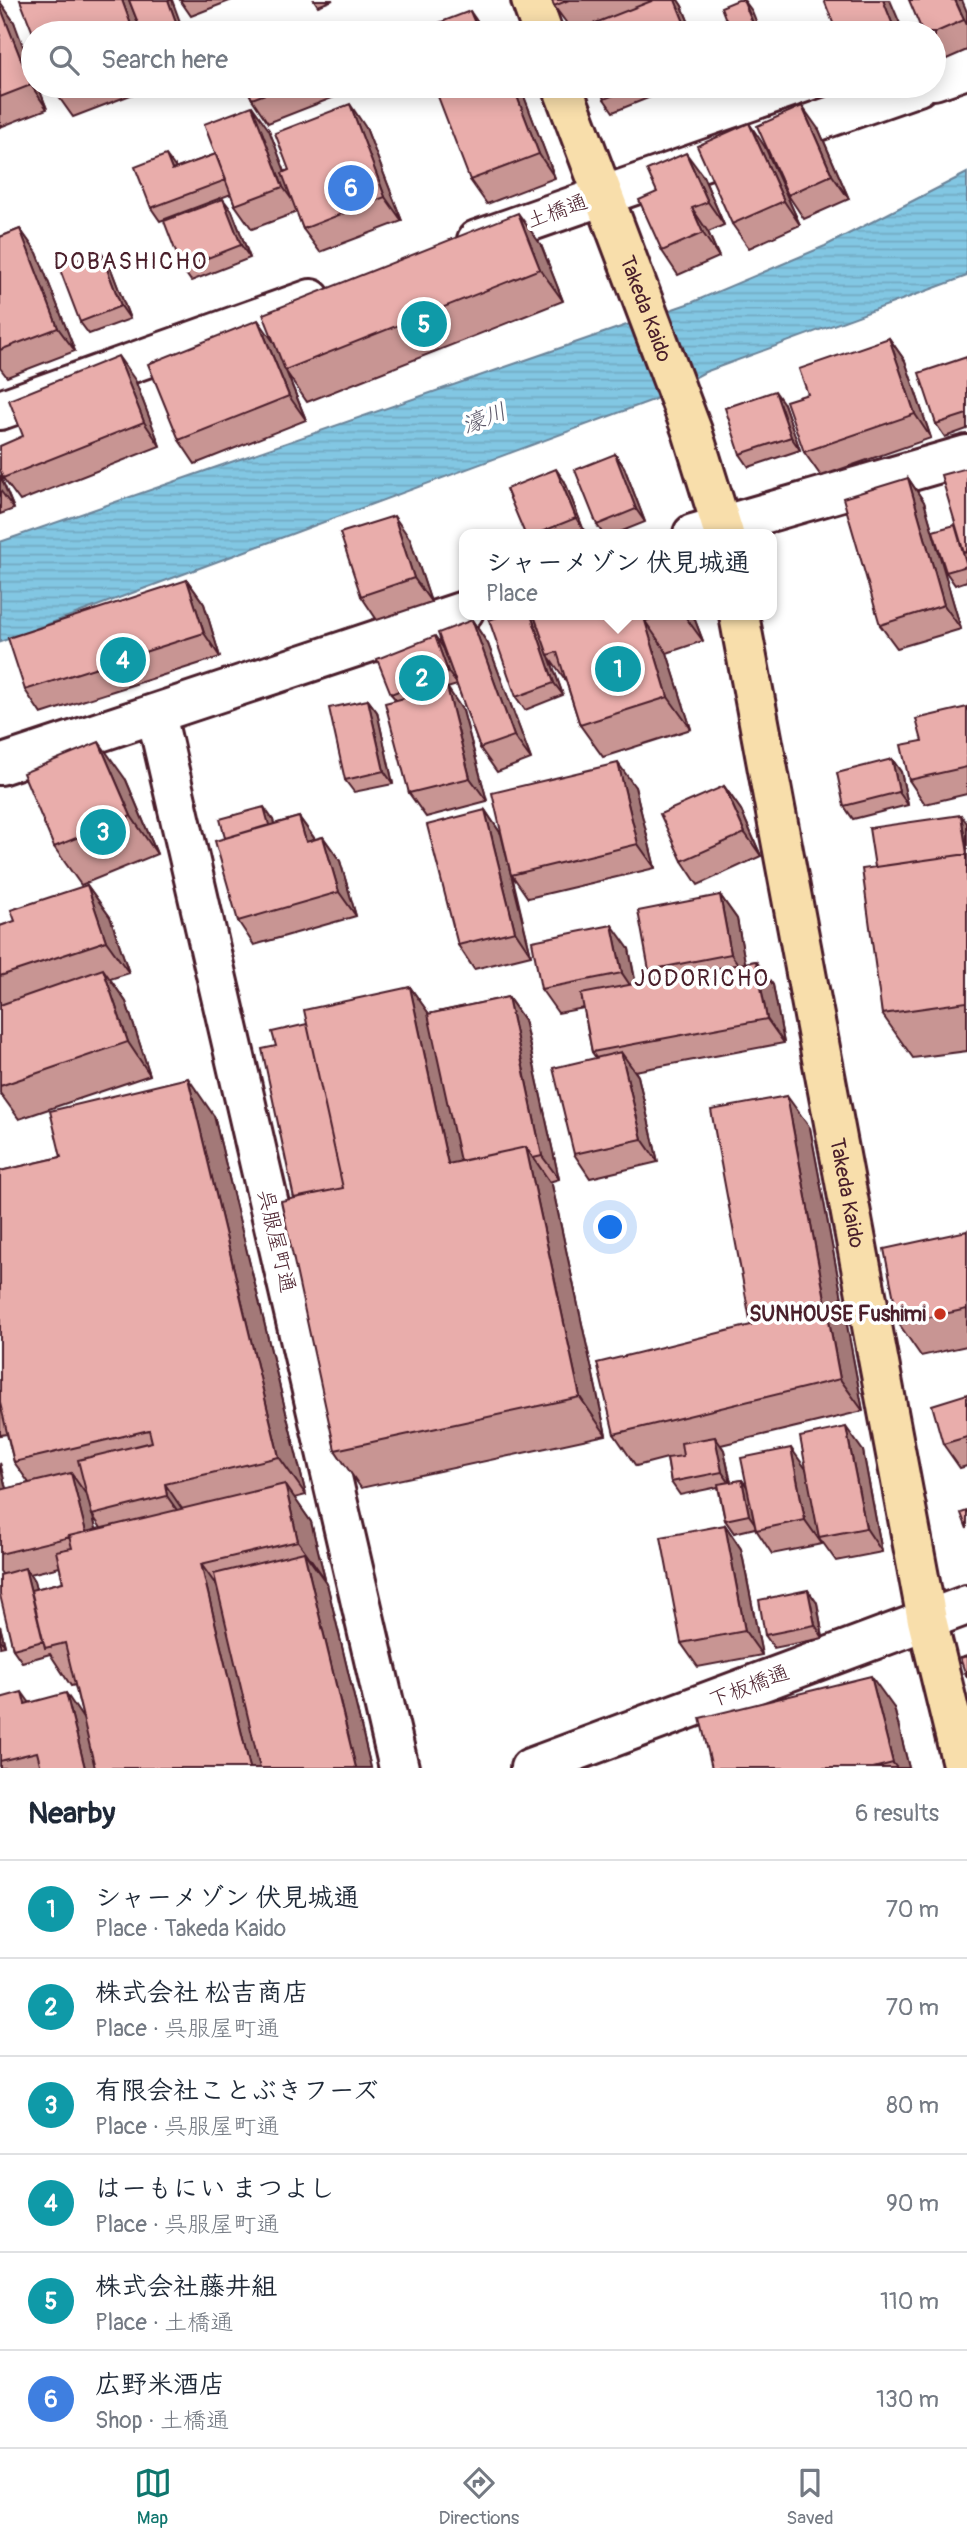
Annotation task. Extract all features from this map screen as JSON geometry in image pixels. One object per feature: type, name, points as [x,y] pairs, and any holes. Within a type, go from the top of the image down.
[{"type":"main road","points":[[531,0],[539,21]]},
{"type":"main road","name":"Takeda Kaido","points":[[566,98],[692,431],[713,529]]},
{"type":"main road","name":"Takeda Kaido","points":[[740,620],[927,1620],[963,1768]]},
{"type":"street","points":[[946,76],[967,69]]},
{"type":"street","name":"土橋通","points":[[445,251],[883,98]]},
{"type":"street","points":[[0,410],[340,289]]},
{"type":"street","points":[[720,529],[967,455]]},
{"type":"street","points":[[0,765],[459,613]]},
{"type":"street","name":"呉服屋町通","points":[[156,714],[399,1768]]},
{"type":"street","name":"下板橋通","points":[[530,1768],[967,1605]]},
{"type":"water","name":"濠川","points":[[967,173],[967,276],[705,372],[653,400],[0,642],[0,542],[693,302],[825,246]]},
{"type":"building","points":[[20,0],[122,0],[130,21],[28,21]]},
{"type":"building","points":[[129,0],[168,0],[176,21],[137,21]]},
{"type":"building","points":[[552,0],[569,0],[554,6]]},
{"type":"building","points":[[654,0],[675,0],[683,21],[600,21]]},
{"type":"building","points":[[743,0],[752,21],[724,21],[726,20],[721,7]]},
{"type":"building","points":[[824,0],[883,0],[891,21],[832,21]]},
{"type":"building","points":[[909,0],[955,0],[964,20],[946,28],[946,21],[918,21]]},
{"type":"building","points":[[0,6],[21,60],[21,89],[0,97]]},
{"type":"building","points":[[470,11],[474,21],[444,21]]},
{"type":"building","points":[[439,98],[518,98],[539,154],[470,180]]},
{"type":"building","points":[[350,104],[385,197],[303,229],[282,173],[289,170],[275,133]]},
{"type":"building","points":[[252,106],[283,187],[235,205],[204,124]]},
{"type":"building","points":[[802,106],[832,175],[788,195],[757,126]]},
{"type":"building","points":[[749,123],[784,201],[732,224],[697,146]]},
{"type":"building","points":[[686,153],[708,202],[692,208],[703,233],[662,251],[639,200],[657,192],[647,170]]},
{"type":"building","points":[[216,154],[226,180],[151,208],[135,167],[166,155],[172,170]]},
{"type":"building","points":[[223,199],[241,245],[182,268],[164,221]]},
{"type":"building","points":[[518,213],[540,269],[285,370],[263,314]]},
{"type":"building","points":[[20,229],[58,328],[0,350],[0,237]]},
{"type":"building","points":[[100,251],[121,306],[80,322],[59,267]]},
{"type":"building","points":[[258,320],[289,396],[179,440],[148,364]]},
{"type":"building","points":[[889,338],[915,414],[804,452],[786,401],[808,394],[799,369]]},
{"type":"building","points":[[118,356],[144,422],[3,478],[0,470],[0,446],[23,436],[9,400]]},
{"type":"building","points":[[967,357],[967,414],[936,424],[919,373]]},
{"type":"building","points":[[775,391],[791,437],[740,454],[725,408]]},
{"type":"building","points":[[615,454],[636,509],[597,525],[575,470]]},
{"type":"building","points":[[967,468],[967,552],[964,553],[941,475]]},
{"type":"building","points":[[556,469],[576,518],[548,529],[523,529],[506,489]]},
{"type":"building","points":[[908,478],[944,605],[880,625],[843,498]]},
{"type":"building","points":[[394,516],[414,578],[361,596],[340,533]]},
{"type":"building","points":[[955,525],[967,566],[946,572],[933,531]]},
{"type":"building","points":[[187,580],[204,633],[25,690],[8,638]]},
{"type":"building","points":[[472,620],[514,736],[480,748],[438,633]]},
{"type":"building","points":[[489,620],[533,620],[554,683],[516,697]]},
{"type":"building","points":[[536,620],[648,620],[645,621],[668,697],[580,725],[557,652],[548,655]]},
{"type":"building","points":[[435,636],[448,672],[391,694],[377,659]]},
{"type":"building","points":[[447,687],[470,778],[409,793],[385,703]]},
{"type":"building","points":[[368,700],[384,771],[345,780],[329,708]]},
{"type":"building","points":[[967,707],[967,767],[909,780],[901,745],[922,741],[916,719]]},
{"type":"building","points":[[99,742],[131,816],[54,847],[23,773]]},
{"type":"building","points":[[892,759],[899,792],[844,806],[837,773]]},
{"type":"building","points":[[618,763],[638,844],[511,875],[492,793]]},
{"type":"building","points":[[724,786],[745,833],[682,861],[660,814]]},
{"type":"building","points":[[264,807],[269,825],[225,838],[220,819]]},
{"type":"building","points":[[485,810],[515,931],[458,945],[427,825]]},
{"type":"building","points":[[961,815],[967,854],[875,867],[869,828]]},
{"type":"building","points":[[299,817],[306,842],[323,837],[339,892],[238,921],[215,841]]},
{"type":"building","points":[[967,854],[967,1002],[882,1014],[862,869]]},
{"type":"building","points":[[87,885],[106,941],[0,976],[0,926],[15,921],[11,910]]},
{"type":"building","points":[[720,895],[731,954],[649,970],[638,911]]},
{"type":"building","points":[[612,925],[622,973],[541,989],[532,941]]},
{"type":"building","points":[[756,961],[767,1019],[592,1052],[581,994]]},
{"type":"building","points":[[103,969],[128,1042],[0,1086],[0,1005]]},
{"type":"building","points":[[410,987],[448,1164],[526,1147],[580,1397],[335,1450],[281,1201],[343,1188],[304,1010]]},
{"type":"building","points":[[508,997],[542,1156],[533,1158],[526,1147],[460,1161],[428,1014]]},
{"type":"building","points":[[307,1024],[343,1188],[294,1198],[262,1049],[276,1046],[272,1032]]},
{"type":"building","points":[[621,1052],[642,1139],[574,1154],[553,1068]]},
{"type":"building","points":[[188,1078],[279,1457],[165,1484],[167,1496],[92,1515],[78,1460],[152,1442],[149,1430],[14,1462],[0,1403],[0,1171],[61,1157],[50,1111]]},
{"type":"building","points":[[787,1096],[840,1379],[614,1434],[597,1363],[751,1325],[711,1110]]},
{"type":"building","points":[[967,1231],[967,1309],[899,1324],[884,1249]]},
{"type":"building","points":[[967,1394],[967,1437],[943,1444],[932,1405]]},
{"type":"building","points":[[846,1427],[866,1528],[819,1537],[800,1437]]},
{"type":"building","points":[[715,1437],[722,1472],[671,1482],[667,1458],[683,1456],[681,1443]]},
{"type":"building","points":[[791,1448],[805,1520],[756,1530],[741,1458]]},
{"type":"building","points":[[71,1473],[86,1532],[0,1554],[0,1490]]},
{"type":"building","points":[[742,1480],[749,1515],[725,1520],[718,1484]]},
{"type":"building","points":[[285,1484],[298,1541],[201,1564],[250,1768],[95,1768],[65,1643],[45,1648],[31,1590],[63,1582],[56,1551],[72,1548],[69,1536]]},
{"type":"building","points":[[967,1511],[967,1529],[961,1513]]},
{"type":"building","points":[[725,1525],[745,1631],[681,1643],[661,1537]]},
{"type":"building","points":[[304,1552],[356,1768],[260,1768],[214,1574]]},
{"type":"building","points":[[25,1568],[43,1641],[13,1649],[0,1595],[0,1575]]},
{"type":"building","points":[[808,1590],[815,1625],[765,1635],[759,1600]]},
{"type":"building","points":[[967,1656],[967,1678],[960,1658]]},
{"type":"building","points":[[871,1676],[893,1763],[873,1768],[712,1768],[700,1718]]},
{"type":"building","points":[[22,1692],[25,1704],[66,1693],[85,1768],[41,1768],[37,1752],[0,1761],[0,1698]]},
{"type":"place","name":"広野米酒店","points":[[351,188]]},
{"type":"place","name":"株式会社藤井組","points":[[424,324]]},
{"type":"place","name":"はーもにい まつよし","points":[[123,660]]},
{"type":"place","name":"シャーメゾン 伏見城通","points":[[618,669]]},
{"type":"place","name":"株式会社 松吉商店","points":[[422,678]]},
{"type":"place","name":"有限会社ことぶきフーズ","points":[[103,832]]},
{"type":"place","name":"SUNHOUSE Fushimi","points":[[940,1314]]},
{"type":"district","name":"DOBASHICHO","points":[[131,261]]},
{"type":"district","name":"JODORICHO","points":[[702,978]]}]
